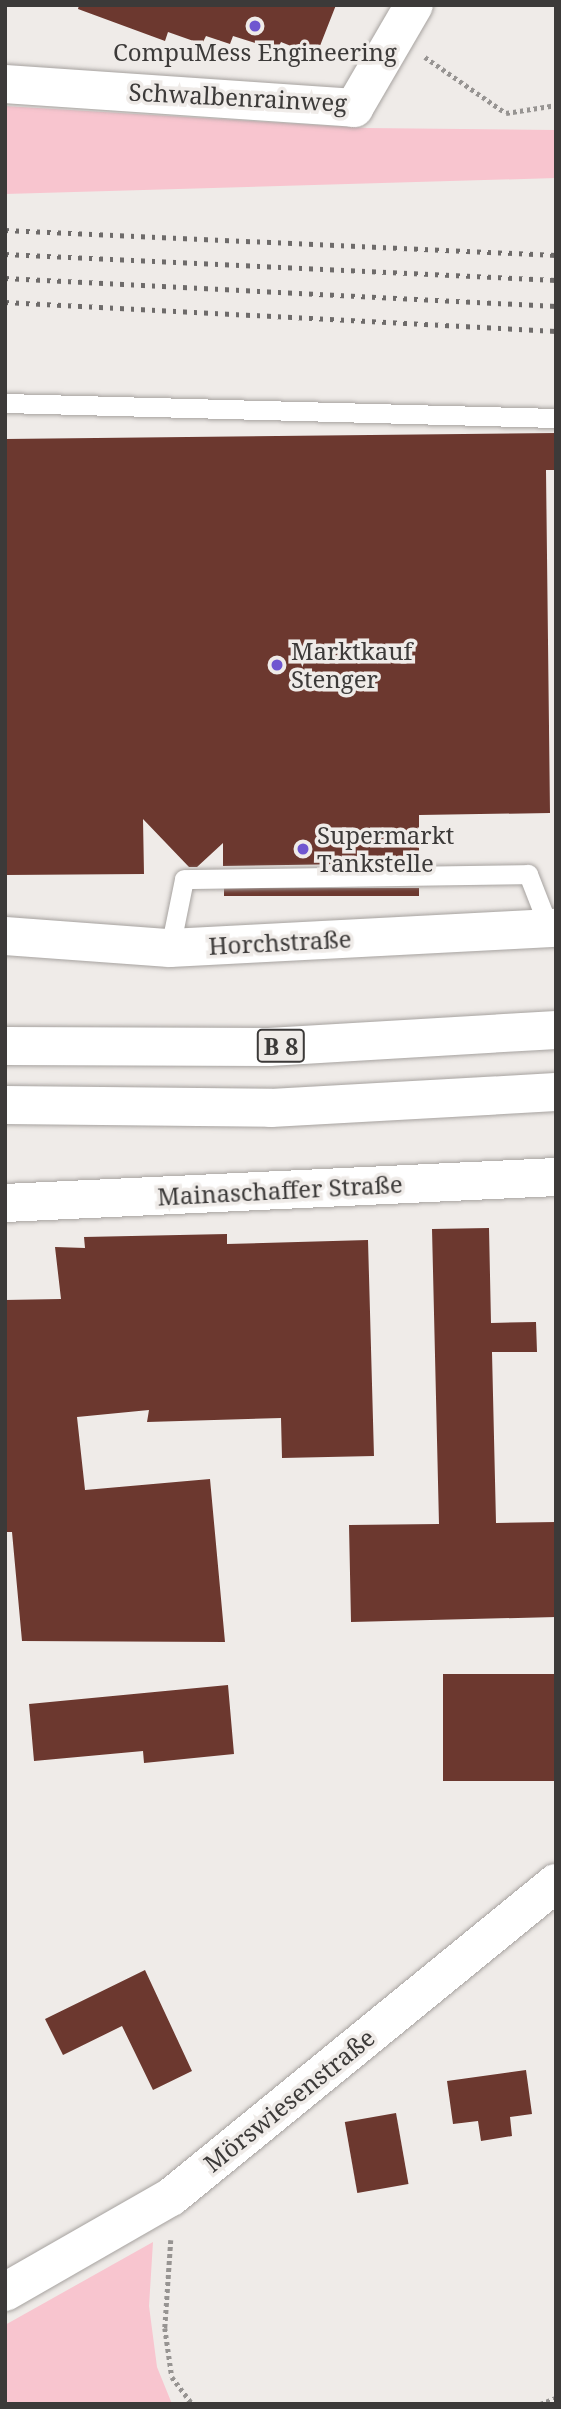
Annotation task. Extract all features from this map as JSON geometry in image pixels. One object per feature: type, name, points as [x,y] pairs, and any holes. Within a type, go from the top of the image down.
[{"type":"main road","name":"Schwalbenrainweg","points":[[5,84],[354,108],[405,21]]},
{"type":"main road","name":"Horchstraße","points":[[5,936],[170,948],[553,928]]},
{"type":"main road","name":"B 8","points":[[5,1046],[269,1047],[556,1030]]},
{"type":"main road","points":[[5,1104],[271,1108],[556,1092]]},
{"type":"main road","name":"Mainaschaffer Straße","points":[[5,1203],[556,1177]]},
{"type":"main road","name":"Mörswiesenstraße","points":[[5,2292],[171,2197],[556,1884]]},
{"type":"lane","points":[[5,403],[556,418]]},
{"type":"lane","points":[[170,948],[184,879],[528,874],[553,928]]},
{"type":"path","points":[[405,21],[506,113],[556,105]]},
{"type":"path","points":[[171,2197],[165,2328],[172,2377],[192,2404]]},
{"type":"path","points":[[540,2404],[556,2399]]},
{"type":"shaded area","points":[[5,106],[367,128],[556,130],[556,178],[5,194]]},
{"type":"shaded area","points":[[153,2242],[149,2306],[157,2367],[172,2404],[5,2404],[5,2325]]},
{"type":"building","points":[[79,5],[336,5],[316,56],[281,42],[277,50],[233,36],[230,44],[206,36],[202,44],[168,32],[165,41],[78,9]]},
{"type":"building","name":"Marktkauf Stenger","points":[[556,433],[556,470],[546,470],[550,813],[419,815],[419,863],[223,866],[223,843],[197,867],[189,867],[143,819],[144,874],[5,875],[5,439]]},
{"type":"building","points":[[224,888],[419,888],[419,896],[224,896]]},
{"type":"building","points":[[489,1228],[491,1323],[536,1322],[537,1352],[492,1352],[496,1523],[556,1522],[556,1617],[351,1622],[349,1525],[439,1524],[432,1229]]},
{"type":"building","points":[[227,1234],[227,1244],[368,1240],[374,1456],[282,1458],[281,1418],[147,1422],[149,1410],[77,1417],[85,1490],[210,1479],[225,1642],[22,1641],[12,1532],[5,1532],[5,1300],[61,1299],[55,1247],[85,1248],[84,1237]]},
{"type":"building","points":[[443,1674],[556,1674],[556,1781],[443,1781]]},
{"type":"building","points":[[228,1685],[234,1754],[144,1763],[143,1751],[34,1761],[29,1704]]},
{"type":"building","points":[[145,1970],[192,2071],[153,2090],[122,2026],[63,2055],[45,2019]]},
{"type":"building","points":[[526,2070],[532,2114],[510,2117],[512,2136],[481,2141],[478,2121],[453,2124],[447,2081]]},
{"type":"building","points":[[396,2113],[409,2184],[357,2193],[345,2122]]},
{"type":"railway","points":[[5,230],[556,255]]},
{"type":"railway","points":[[5,254],[556,280]]},
{"type":"railway","points":[[5,278],[556,306]]},
{"type":"railway","points":[[5,302],[556,331]]},
{"type":"place","name":"CompuMess Engineering","points":[[255,26]]},
{"type":"place","name":"Marktkauf Stenger","points":[[277,665]]},
{"type":"place","name":"Supermarkt Tankstelle","points":[[303,849]]}]
